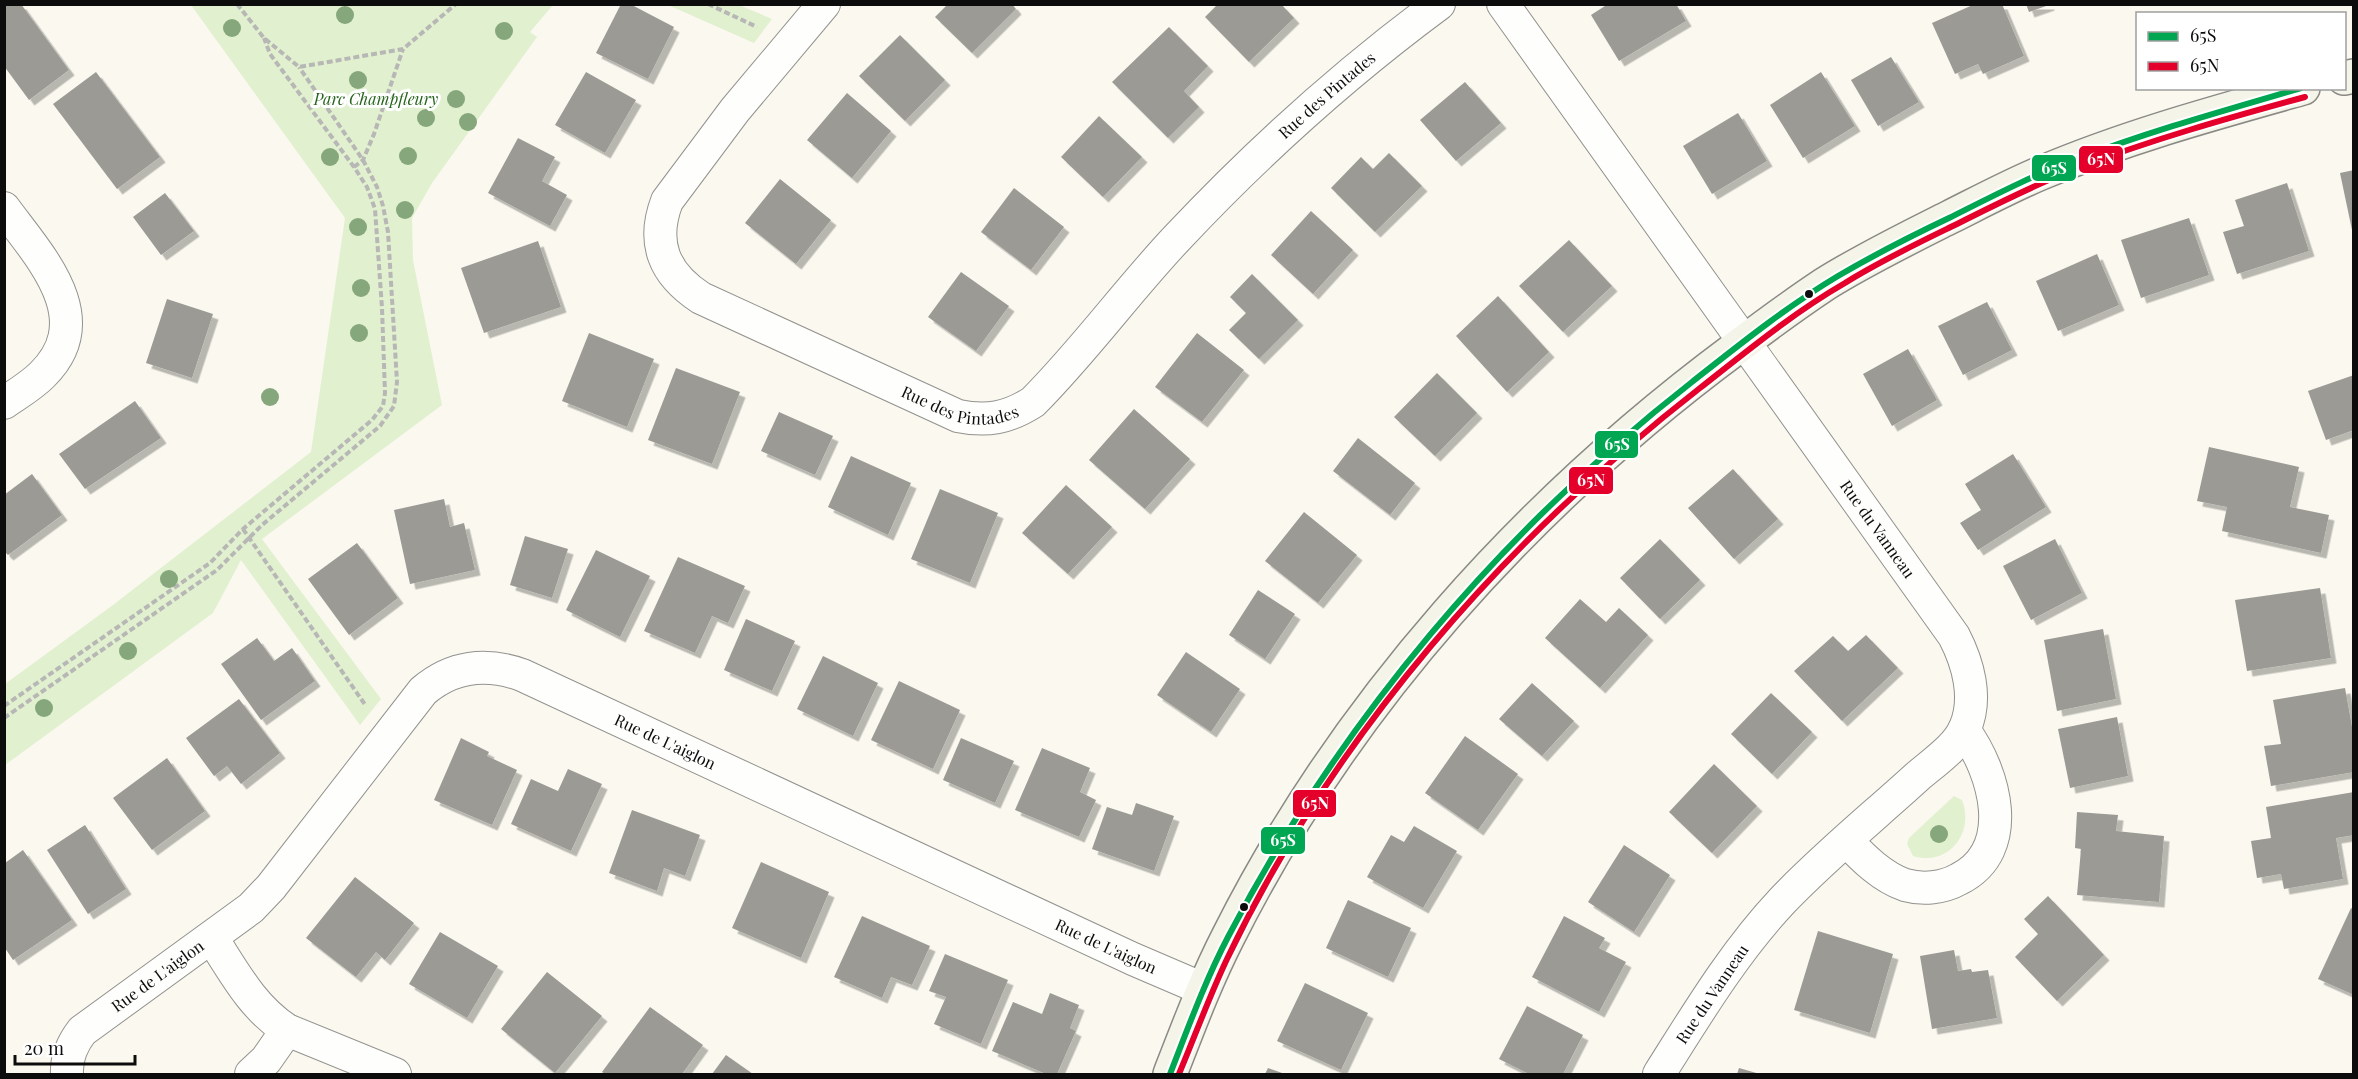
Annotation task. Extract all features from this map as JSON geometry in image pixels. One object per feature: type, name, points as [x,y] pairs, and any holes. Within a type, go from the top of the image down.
[{"type":"street","name":"Rue des Pintades","points":[[824,4],[735,110],[667,201],[661,219],[659,238],[666,262],[680,283],[701,298],[958,416],[984,420],[1010,415],[1033,402],[1177,238],[1219,196],[1334,89],[1439,4]]},
{"type":"street","points":[[1503,4],[1744,342]]},
{"type":"street","points":[[1170,1074],[1203,989],[1239,916],[1299,815],[1368,713],[1425,639],[1504,550],[1608,451],[1663,404],[1744,342],[1827,283],[1916,233],[2050,169],[2138,136],[2296,90]]},
{"type":"street","points":[[4,208],[56,280],[66,317],[62,342],[51,365],[33,382],[4,403]]},
{"type":"street","name":"Rue du Vanneau","points":[[1659,1074],[1747,941],[1783,900],[1937,759],[1964,730],[1969,718],[1971,691],[1966,662],[1954,636],[1744,342]]},
{"type":"street","name":"Rue de L'aiglon","points":[[67,1074],[70,1049],[82,1031],[251,908],[271,886],[423,691],[433,683],[457,671],[476,667],[496,667],[522,675],[1133,959],[1203,989]]},
{"type":"street","points":[[1847,841],[1883,874],[1912,886],[1923,888],[1948,885],[1973,869],[1989,850],[1994,839],[1995,824],[1988,773],[1974,744],[1964,730]]},
{"type":"street","name":"Rue de L'aiglon","points":[[212,938],[258,1007],[287,1030],[395,1074]]},
{"type":"street","points":[[251,1074],[266,1060],[287,1030]]},
{"type":"path","points":[[4,718],[206,579],[249,538],[380,426],[394,406],[397,382],[388,232],[377,187],[363,160],[298,67],[264,38],[237,4]]},
{"type":"path","points":[[354,167],[363,160],[403,49],[456,4]]},
{"type":"path","points":[[708,4],[763,31]]},
{"type":"path","points":[[4,706],[220,554],[243,529],[372,420],[383,406],[385,374],[377,219],[369,192],[354,167],[270,54],[264,38]]},
{"type":"path","points":[[298,67],[403,49]]},
{"type":"path","points":[[243,529],[371,712]]},
{"type":"green space","name":"Parc Champfleury","points":[[191,5],[553,5],[530,32],[537,37],[432,183],[412,218],[413,260],[442,405],[262,539],[381,699],[360,725],[241,560],[213,613],[5,765],[5,684],[113,605],[311,452],[345,218]]},
{"type":"green space","points":[[668,5],[739,5],[772,19],[754,43]]},
{"type":"green space","points":[[1954,796],[1962,800],[1965,812],[1965,824],[1956,844],[1937,857],[1913,856],[1907,844],[1909,838]]},
{"type":"building","points":[[4,4],[21,4],[69,70],[29,100],[4,66]]},
{"type":"building","points":[[621,4],[630,4],[674,27],[648,79],[596,53]]},
{"type":"building","points":[[948,4],[1012,4],[1016,9],[972,53],[935,17]]},
{"type":"building","points":[[1218,4],[1281,4],[1294,18],[1249,62],[1205,17]]},
{"type":"building","points":[[1608,4],[1676,4],[1686,21],[1619,61],[1591,15]]},
{"type":"building","points":[[1975,4],[2002,4],[2024,56],[1983,74],[1978,64],[1955,74],[1932,23]]},
{"type":"building","points":[[2026,4],[2049,4],[2049,5],[2029,12]]},
{"type":"building","points":[[1169,27],[1208,66],[1184,91],[1199,107],[1168,138],[1112,82]]},
{"type":"building","points":[[900,35],[945,80],[905,121],[859,76]]},
{"type":"building","points":[[1891,57],[1919,102],[1878,126],[1851,80]]},
{"type":"building","points":[[96,72],[160,157],[117,189],[53,104]]},
{"type":"building","points":[[586,72],[636,100],[605,153],[555,125]]},
{"type":"building","points":[[1821,72],[1855,126],[1803,158],[1770,105]]},
{"type":"building","points":[[1465,82],[1501,123],[1456,161],[1420,120]]},
{"type":"building","points":[[847,93],[891,131],[852,178],[807,140]]},
{"type":"building","points":[[1738,113],[1767,161],[1712,194],[1683,146]]},
{"type":"building","points":[[1099,116],[1142,157],[1103,197],[1061,157]]},
{"type":"building","points":[[518,138],[555,157],[542,181],[567,195],[550,226],[488,193]]},
{"type":"building","points":[[1389,153],[1422,186],[1375,232],[1331,188],[1361,157],[1373,169]]},
{"type":"building","points":[[2354,170],[2354,230],[2352,230],[2340,173]]},
{"type":"building","points":[[780,179],[831,220],[796,264],[745,223]]},
{"type":"building","points":[[2287,183],[2309,251],[2237,274],[2223,232],[2244,226],[2235,200]]},
{"type":"building","points":[[1014,188],[1064,227],[1031,270],[981,232]]},
{"type":"building","points":[[165,193],[194,231],[161,255],[133,217]]},
{"type":"building","points":[[1311,211],[1353,250],[1313,294],[1271,255]]},
{"type":"building","points":[[2189,218],[2209,275],[2141,298],[2121,240]]},
{"type":"building","points":[[1569,240],[1612,286],[1563,332],[1519,286]]},
{"type":"building","points":[[538,241],[561,307],[484,333],[461,268]]},
{"type":"building","points":[[2097,254],[2119,305],[2058,331],[2036,281]]},
{"type":"building","points":[[961,272],[1009,306],[976,351],[928,317]]},
{"type":"building","points":[[1252,274],[1298,320],[1259,359],[1229,330],[1246,313],[1230,297]]},
{"type":"building","points":[[1498,296],[1549,352],[1507,392],[1456,336]]},
{"type":"building","points":[[167,299],[213,314],[192,378],[146,363]]},
{"type":"building","points":[[1987,302],[2012,350],[1963,375],[1938,326]]},
{"type":"building","points":[[589,333],[654,359],[627,427],[562,401]]},
{"type":"building","points":[[1197,333],[1244,370],[1202,422],[1155,387]]},
{"type":"building","points":[[1908,349],[1937,400],[1892,426],[1863,374]]},
{"type":"building","points":[[676,368],[740,392],[712,464],[648,440]]},
{"type":"building","points":[[1437,373],[1477,413],[1435,456],[1394,417]]},
{"type":"building","points":[[2354,375],[2354,430],[2326,440],[2308,391]]},
{"type":"building","points":[[135,401],[161,438],[85,489],[59,454]]},
{"type":"building","points":[[1134,409],[1190,459],[1145,509],[1089,460]]},
{"type":"building","points":[[779,412],[833,436],[815,475],[761,451]]},
{"type":"building","points":[[1358,438],[1415,483],[1390,515],[1333,471]]},
{"type":"building","points":[[2209,447],[2299,467],[2290,507],[2329,515],[2321,553],[2222,531],[2227,507],[2197,501]]},
{"type":"building","points":[[2013,454],[2046,507],[1978,550],[1960,523],[1981,510],[1965,484]]},
{"type":"building","points":[[851,456],[911,483],[888,535],[828,507]]},
{"type":"building","points":[[1733,469],[1778,519],[1734,559],[1688,508]]},
{"type":"building","points":[[32,474],[62,515],[8,555],[4,551],[4,495]]},
{"type":"building","points":[[1066,485],[1112,527],[1068,574],[1022,533]]},
{"type":"building","points":[[940,489],[998,513],[970,583],[911,559]]},
{"type":"building","points":[[444,499],[450,527],[464,523],[475,570],[410,584],[394,510]]},
{"type":"building","points":[[1304,512],[1357,555],[1318,603],[1265,561]]},
{"type":"building","points":[[525,536],[568,549],[552,598],[510,585]]},
{"type":"building","points":[[1660,539],[1700,580],[1660,619],[1620,578]]},
{"type":"building","points":[[2055,539],[2082,593],[2031,620],[2003,566]]},
{"type":"building","points":[[357,543],[398,598],[349,635],[308,579]]},
{"type":"building","points":[[596,550],[650,576],[620,637],[566,610]]},
{"type":"building","points":[[678,557],[745,586],[728,623],[712,616],[695,653],[644,631]]},
{"type":"building","points":[[2320,588],[2331,658],[2247,671],[2235,600]]},
{"type":"building","points":[[1258,590],[1295,614],[1265,659],[1229,635]]},
{"type":"building","points":[[1580,599],[1606,622],[1619,608],[1648,635],[1600,688],[1545,638]]},
{"type":"building","points":[[746,619],[795,641],[772,691],[724,670]]},
{"type":"building","points":[[2103,629],[2116,699],[2057,711],[2044,640]]},
{"type":"building","points":[[1866,635],[1898,668],[1842,721],[1794,671],[1833,636],[1848,651]]},
{"type":"building","points":[[257,638],[274,661],[292,648],[315,681],[261,720],[221,664]]},
{"type":"building","points":[[1186,652],[1240,689],[1211,732],[1157,695]]},
{"type":"building","points":[[823,656],[878,683],[853,736],[797,709]]},
{"type":"building","points":[[899,681],[960,710],[933,769],[871,740]]},
{"type":"building","points":[[1532,683],[1574,721],[1542,756],[1499,719]]},
{"type":"building","points":[[2345,688],[2354,738],[2354,772],[2271,786],[2264,746],[2281,744],[2273,700]]},
{"type":"building","points":[[1771,693],[1812,732],[1772,774],[1731,734]]},
{"type":"building","points":[[239,699],[280,753],[241,784],[227,766],[214,776],[186,738]]},
{"type":"building","points":[[2117,717],[2128,776],[2070,788],[2058,729]]},
{"type":"building","points":[[1465,736],[1518,774],[1478,830],[1425,793]]},
{"type":"building","points":[[461,738],[489,752],[487,756],[517,770],[492,825],[434,800]]},
{"type":"building","points":[[961,738],[1014,761],[995,803],[943,780]]},
{"type":"building","points":[[1042,748],[1090,768],[1080,792],[1096,800],[1079,837],[1015,810]]},
{"type":"building","points":[[167,758],[205,811],[152,850],[113,798]]},
{"type":"building","points":[[1714,764],[1757,806],[1712,853],[1669,812]]},
{"type":"building","points":[[568,769],[602,784],[571,851],[511,824],[531,779],[558,791]]},
{"type":"building","points":[[2354,792],[2354,835],[2336,838],[2343,879],[2284,889],[2281,874],[2257,878],[2251,841],[2271,838],[2266,807]]},
{"type":"building","points":[[1136,803],[1174,816],[1154,871],[1092,849],[1107,807],[1132,815]]},
{"type":"building","points":[[632,810],[700,835],[685,876],[664,868],[657,891],[609,873]]},
{"type":"building","points":[[2077,812],[2118,815],[2116,831],[2164,836],[2159,902],[2077,895],[2081,849],[2075,848]]},
{"type":"building","points":[[85,825],[126,889],[88,914],[47,850]]},
{"type":"building","points":[[1414,826],[1457,851],[1423,908],[1367,877],[1391,835],[1404,842]]},
{"type":"building","points":[[1624,845],[1670,875],[1634,932],[1588,902]]},
{"type":"building","points":[[23,850],[72,920],[13,960],[5,948],[5,863]]},
{"type":"building","points":[[761,862],[829,892],[801,958],[732,928]]},
{"type":"building","points":[[355,877],[414,923],[385,960],[376,952],[356,977],[306,938]]},
{"type":"building","points":[[2048,896],[2104,955],[2057,1001],[2015,957],[2038,934],[2024,919]]},
{"type":"building","points":[[1348,900],[1411,928],[1388,977],[1326,948]]},
{"type":"building","points":[[2351,908],[2354,910],[2354,995],[2318,979]]},
{"type":"building","points":[[862,916],[930,946],[912,985],[891,977],[882,998],[834,977]]},
{"type":"building","points":[[1564,916],[1605,938],[1599,948],[1626,962],[1599,1012],[1532,977]]},
{"type":"building","points":[[1818,931],[1893,954],[1870,1033],[1794,1010]]},
{"type":"building","points":[[440,932],[498,966],[467,1018],[409,984]]},
{"type":"building","points":[[1954,950],[1958,971],[1988,970],[1997,1018],[1932,1029],[1920,956]]},
{"type":"building","points":[[945,954],[1008,980],[981,1044],[934,1024],[946,997],[929,991]]},
{"type":"building","points":[[547,972],[602,1016],[555,1073],[501,1029]]},
{"type":"building","points":[[1305,983],[1368,1013],[1341,1070],[1277,1041]]},
{"type":"building","points":[[1050,993],[1079,1005],[1070,1028],[1076,1031],[1057,1074],[1046,1074],[992,1051],[1013,1002],[1042,1014]]},
{"type":"building","points":[[1527,1006],[1583,1035],[1563,1074],[1529,1074],[1499,1059]]},
{"type":"building","points":[[650,1007],[703,1045],[682,1074],[605,1074],[602,1072]]},
{"type":"building","points":[[726,1055],[753,1074],[712,1074]]},
{"type":"building","points":[[1268,1068],[1285,1074],[1265,1074]]},
{"type":"building","points":[[1739,1068],[1760,1074],[1737,1074]]},
{"type":"transit line","name":"65S","points":[[1170,1074],[1204,988],[1228,937],[1273,857],[1321,780],[1374,706],[1430,634],[1554,501],[1622,440],[1781,313],[1838,276],[1893,246],[2061,165],[2160,130],[2294,90]]},
{"type":"transit line","name":"65N","points":[[1179,1074],[1227,959],[1270,876],[1319,797],[1372,720],[1430,646],[1493,576],[1559,510],[1628,447],[1753,346],[1789,320],[1826,295],[1899,252],[2045,182],[2103,158],[2218,121],[2305,97]]}]
